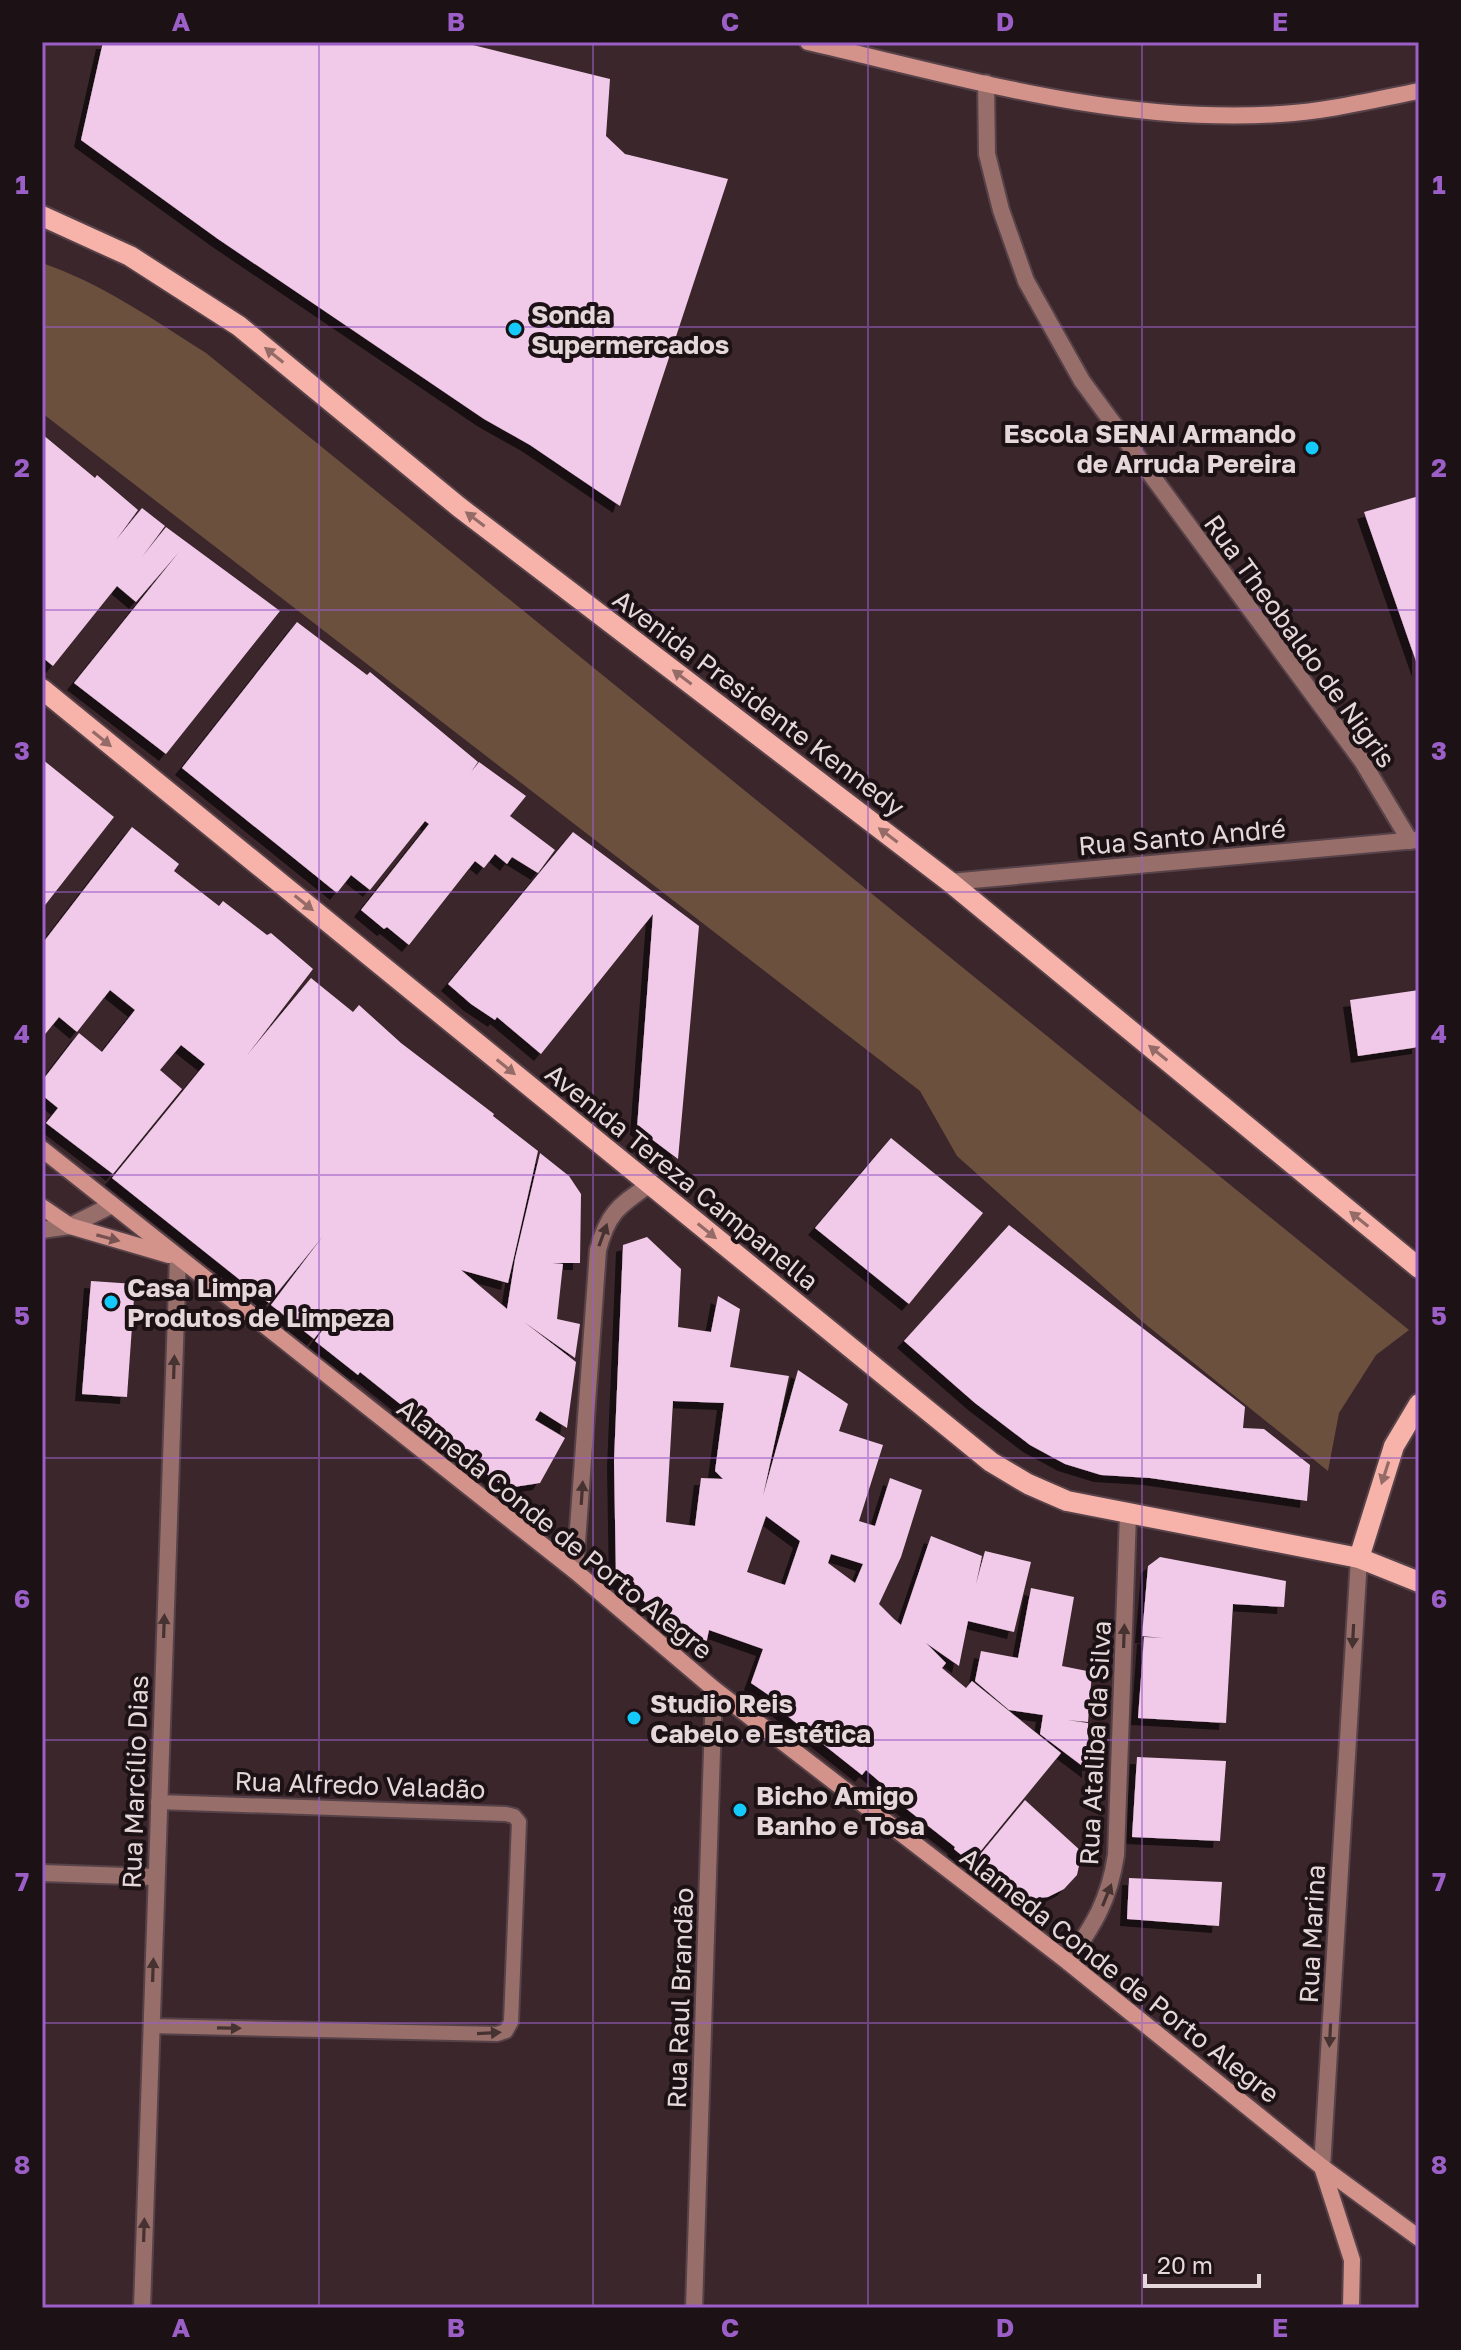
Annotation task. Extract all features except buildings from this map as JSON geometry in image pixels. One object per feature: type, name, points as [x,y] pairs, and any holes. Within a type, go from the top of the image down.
[{"type":"main road","points":[[808,42],[1057,100],[1137,111],[1280,114],[1340,107],[1419,91]]},
{"type":"main road","name":"Avenida Presidente Kennedy","points":[[42,216],[130,256],[239,326],[459,507],[950,882],[1419,1268]]},
{"type":"main road","name":"Avenida Tereza Campanella","points":[[42,689],[991,1462],[1028,1484],[1067,1501],[1359,1558]]},
{"type":"main road","name":"Alameda Conde de Porto Alegre","points":[[42,1149],[575,1571],[714,1689],[1068,1962],[1322,2167],[1419,2238]]},
{"type":"main road","points":[[42,1207],[70,1226],[178,1257]]},
{"type":"main road","points":[[1419,1404],[1394,1446],[1359,1558],[1419,1582]]},
{"type":"main road","name":"Rua Marina","points":[[1322,2167],[1352,2260],[1351,2308]]},
{"type":"street","name":"Rua Theobaldo de Nigris","points":[[986,83],[987,154],[993,180],[1026,281],[1082,381],[1362,761],[1414,840]]},
{"type":"street","name":"Rua Santo André","points":[[950,882],[1414,840]]},
{"type":"street","points":[[575,1571],[598,1250],[603,1230],[616,1208],[650,1184]]},
{"type":"street","points":[[42,1230],[70,1226],[112,1205]]},
{"type":"street","name":"Rua Marcílio Dias","points":[[142,2308],[178,1257]]},
{"type":"street","name":"Rua Ataliba da Silva","points":[[1068,1962],[1107,1896],[1116,1855],[1128,1514]]},
{"type":"street","name":"Rua Marina","points":[[1322,2167],[1359,1558]]},
{"type":"street","name":"Rua Raul Brandão","points":[[694,2308],[714,1689]]},
{"type":"street","points":[[42,1873],[156,1877]]},
{"type":"lane","name":"Rua Alfredo Valadão","points":[[151,2026],[497,2034],[506,2031],[511,2022],[519,1822],[514,1816],[506,1814],[158,1802]]},
{"type":"shaded area","points":[[42,263],[106,292],[206,353],[1409,1330],[1376,1355],[1339,1413],[1328,1471],[1144,1323],[957,1156],[920,1091],[42,413]]},
{"type":"place","name":"Sonda Supermercados","points":[[515,329]]},
{"type":"place","name":"Escola SENAI Armando de Arruda Pereira","points":[[1312,448]]},
{"type":"place","name":"Casa Limpa Produtos de Limpeza","points":[[111,1302]]},
{"type":"place","name":"Studio Reis Cabelo e Estética","points":[[634,1718]]},
{"type":"place","name":"Bicho Amigo Banho e Tosa","points":[[740,1810]]}]
